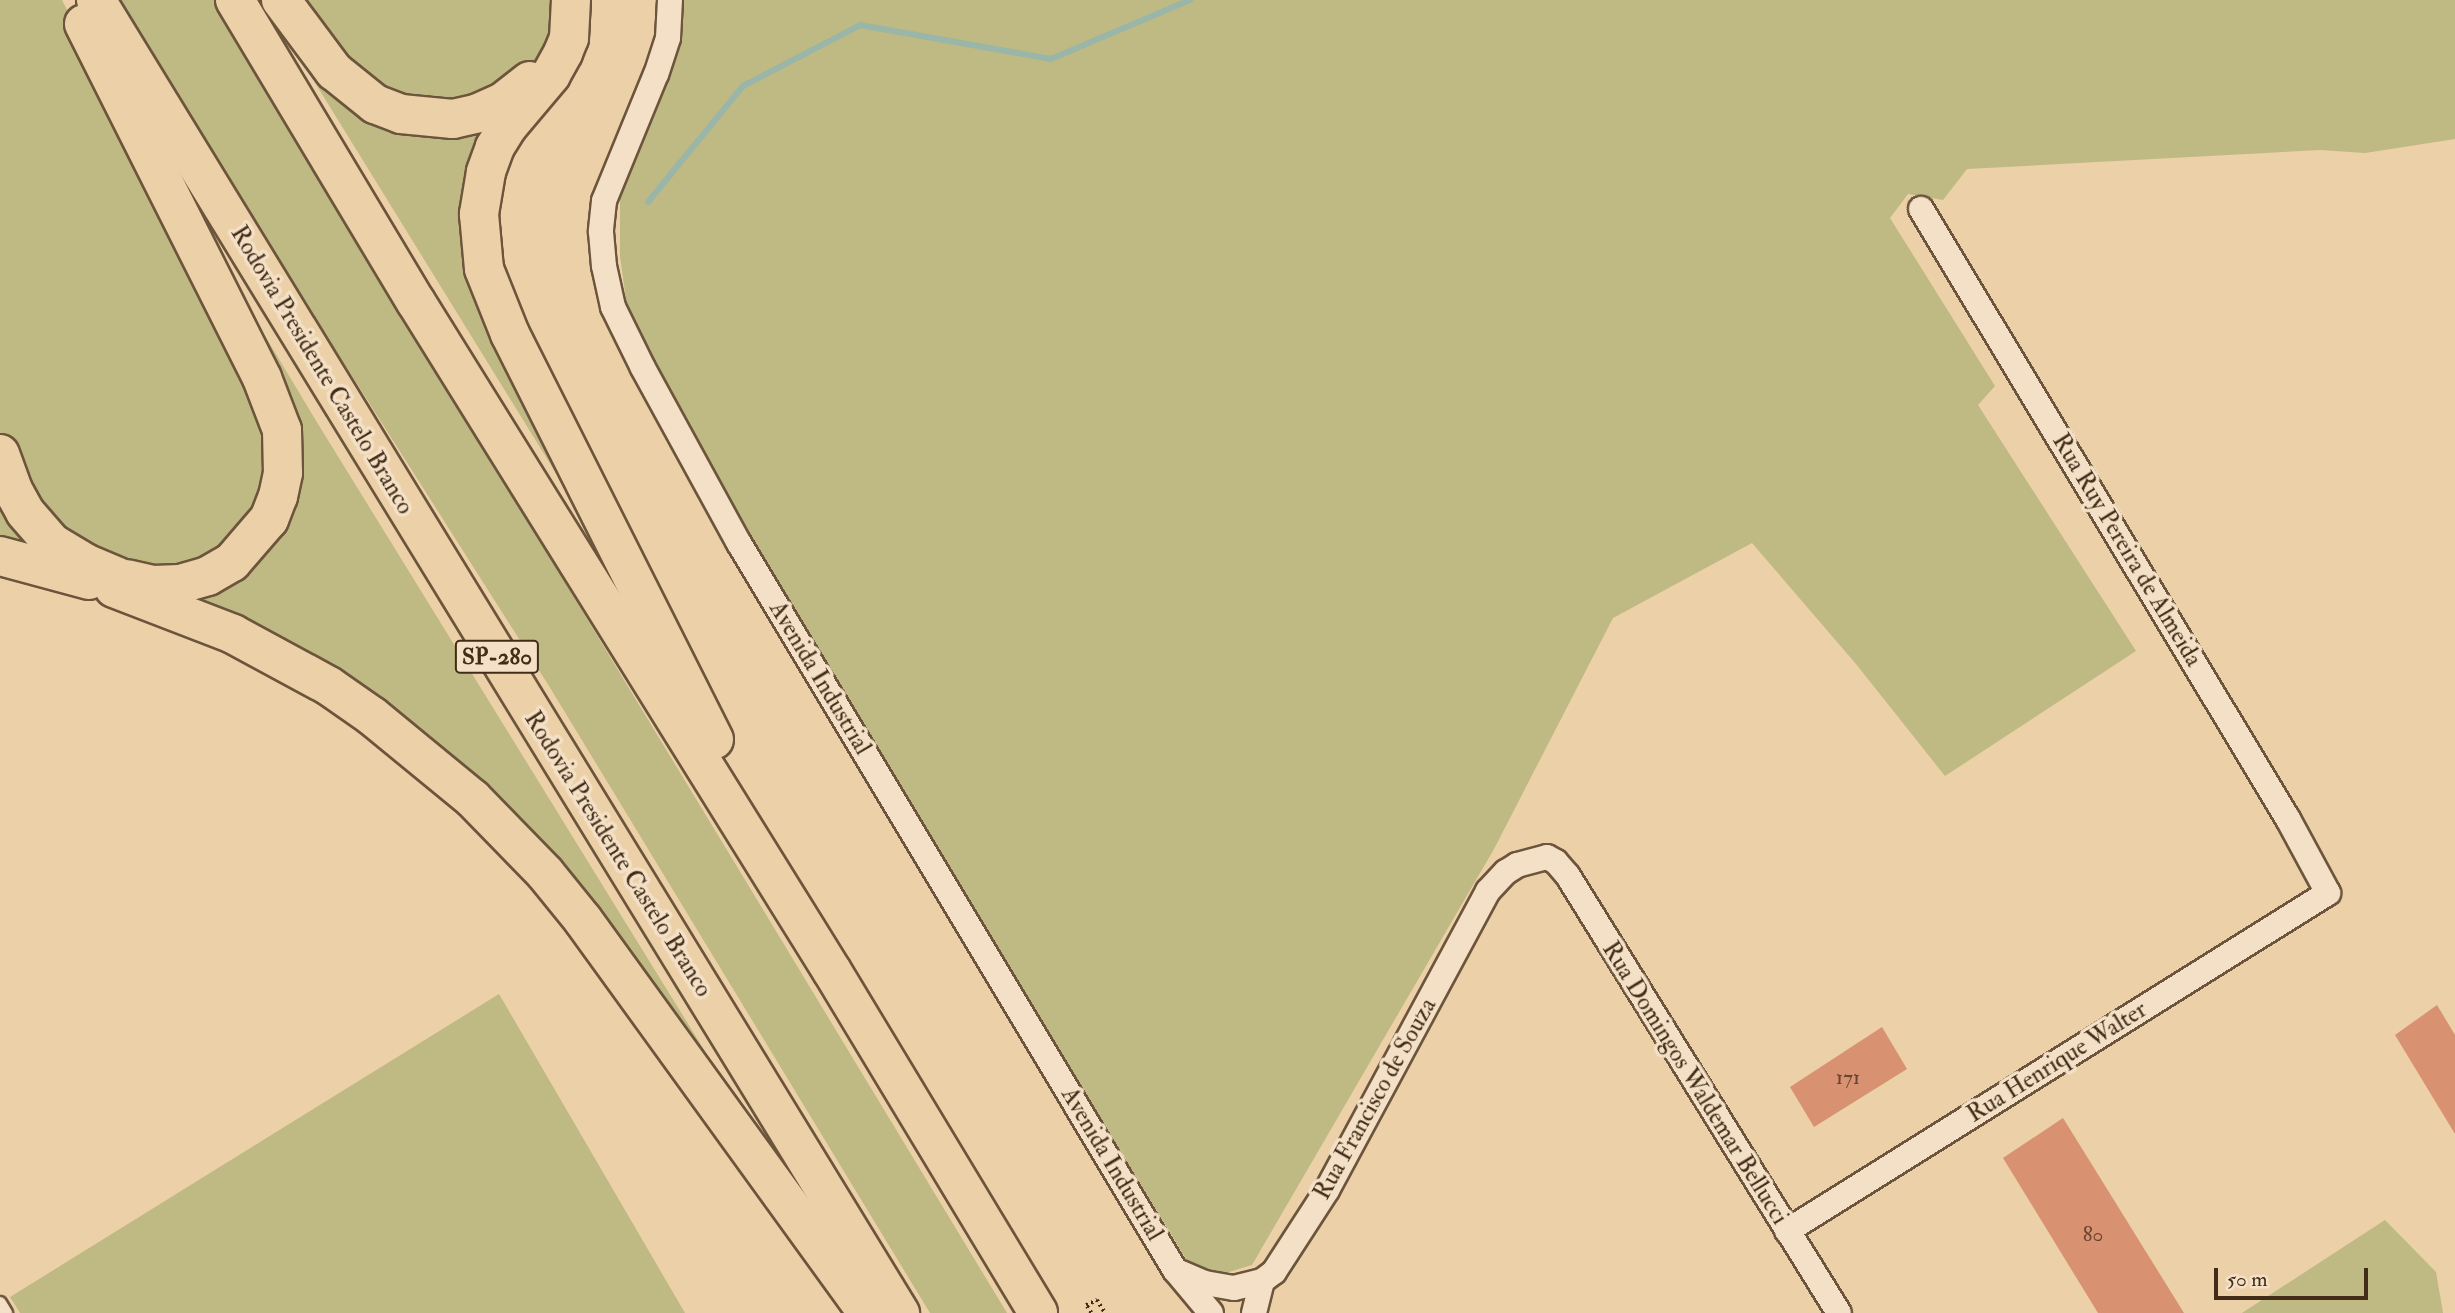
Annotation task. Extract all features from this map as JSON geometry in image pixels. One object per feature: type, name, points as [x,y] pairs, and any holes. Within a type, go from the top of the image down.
[{"type":"main road","points":[[3,557],[116,583],[180,584],[208,576],[232,562],[269,519],[283,473],[282,430],[262,378],[73,0]]},
{"type":"main road","name":"Rodovia Presidente Castelo Branco","points":[[96,0],[900,1313]]},
{"type":"main road","points":[[235,0],[603,606],[832,971],[1038,1313]]},
{"type":"main road","points":[[281,0],[334,71],[375,104],[401,114],[453,119],[478,113],[503,102],[524,87],[543,66],[570,8]]},
{"type":"main road","points":[[570,8],[569,38],[563,53],[551,75],[508,126],[495,147],[486,172],[479,214],[484,269],[510,334],[832,971]]},
{"type":"main road","points":[[0,454],[6,481],[25,512],[52,543],[116,583],[233,634],[329,686],[372,716],[473,799],[545,873],[583,920],[867,1313]]},
{"type":"street","name":"Avenida Industrial","points":[[670,0],[671,13],[664,50],[604,201],[603,255],[613,307],[643,368],[739,543],[1175,1270],[1210,1313]]},
{"type":"street","name":"Rua Ruy Pereira de Almeida","points":[[1921,209],[2282,808],[2328,893]]},
{"type":"street","name":"Rua Domingos Waldemar Bellucci","points":[[1547,857],[1556,862],[1568,876],[1839,1313]]},
{"type":"street","name":"Rua Francisco de Souza","points":[[1262,1281],[1287,1254],[1327,1190],[1488,891],[1506,872],[1517,865],[1547,857]]},
{"type":"street","name":"Rua Henrique Walter","points":[[1787,1231],[2328,893]]},
{"type":"street","points":[[1175,1270],[1205,1283],[1234,1288],[1262,1281],[1254,1313]]},
{"type":"lane","points":[[0,1303],[6,1313]]},
{"type":"path","points":[[1091,1313],[1086,1306],[1097,1300],[1105,1313]]},
{"type":"shaded area","points":[[0,0],[62,0],[250,371],[274,460],[238,543],[162,577],[51,533],[0,437]]},
{"type":"shaded area","points":[[113,0],[216,0],[350,227],[1007,1313],[930,1313],[549,686]]},
{"type":"shaded area","points":[[292,0],[560,0],[556,25],[532,71],[468,109],[371,93]]},
{"type":"shaded area","points":[[681,0],[2455,0],[2455,139],[2365,153],[2320,150],[1967,169],[1943,200],[1908,194],[1890,218],[1995,386],[1978,405],[2136,651],[1945,776],[1856,664],[1752,543],[1613,618],[1494,849],[1252,1265],[1219,1275],[1198,1270],[1186,1259],[750,539],[653,365],[627,307],[620,256],[620,195]]},
{"type":"shaded area","points":[[280,26],[324,78],[496,119],[469,188],[583,517]]},
{"type":"shaded area","points":[[217,256],[764,1147],[522,837],[192,609],[189,591],[288,504]]},
{"type":"shaded area","points":[[0,503],[30,540],[0,537]]},
{"type":"shaded area","points":[[499,994],[685,1313],[20,1313],[10,1297]]},
{"type":"shaded area","points":[[2385,1220],[2436,1272],[2443,1313],[2242,1313]]},
{"type":"building","points":[[2437,1005],[2455,1035],[2455,1134],[2395,1035]]},
{"type":"building","points":[[1882,1027],[1907,1069],[1814,1127],[1790,1087]]},
{"type":"building","points":[[2063,1118],[2184,1313],[2098,1313],[2003,1158]]},
{"type":"waterway","points":[[648,202],[743,86],[860,25],[1051,59],[1190,0]]}]
